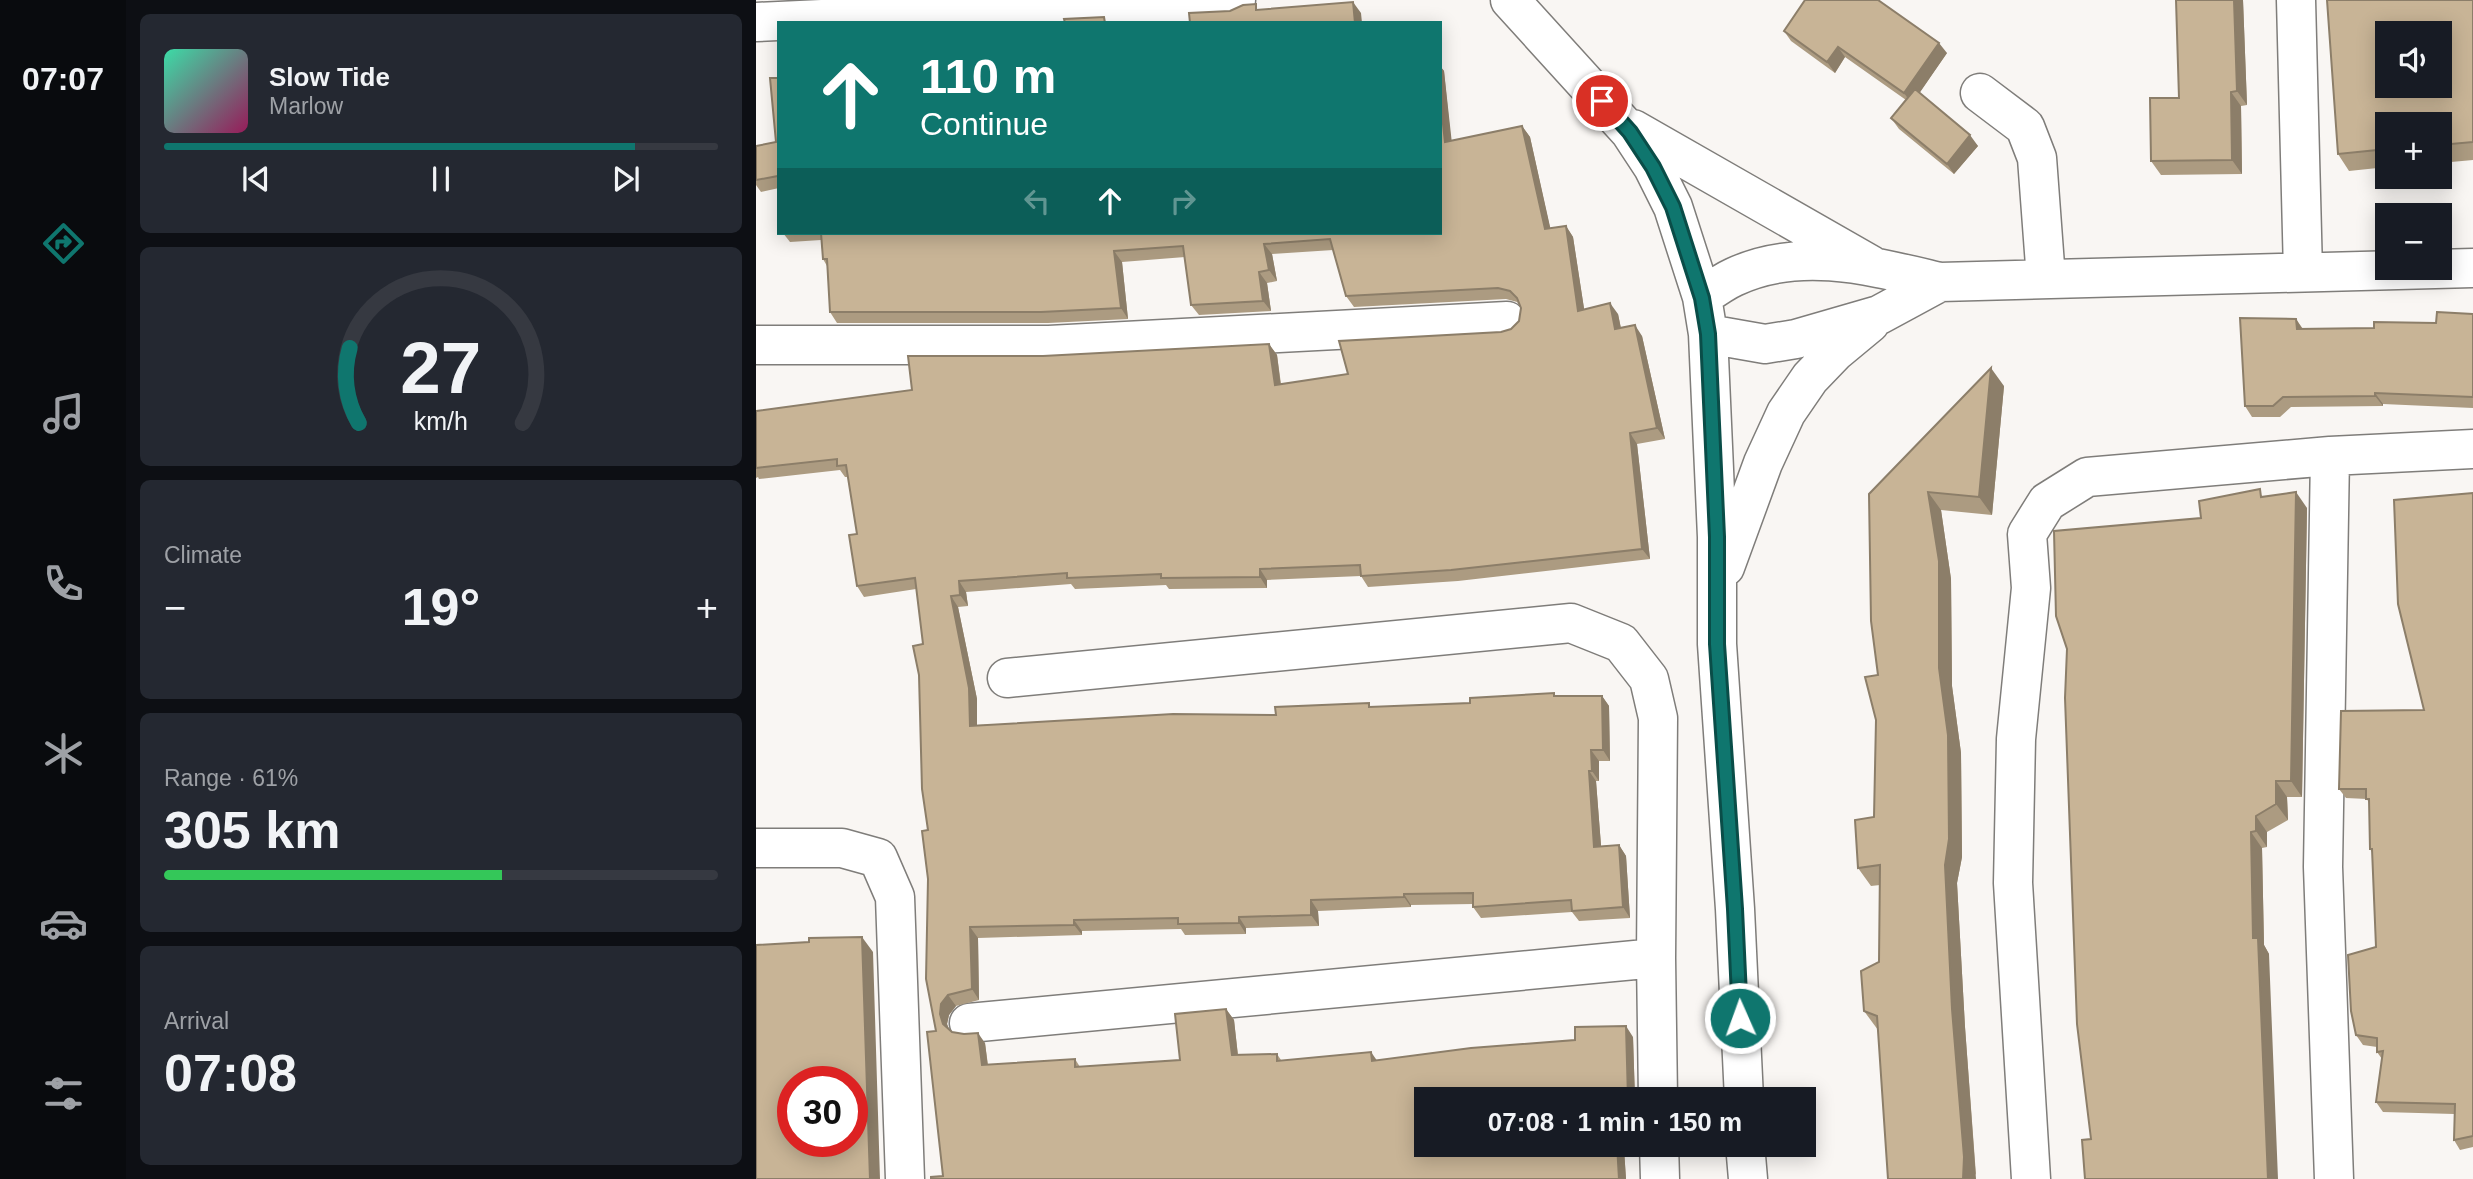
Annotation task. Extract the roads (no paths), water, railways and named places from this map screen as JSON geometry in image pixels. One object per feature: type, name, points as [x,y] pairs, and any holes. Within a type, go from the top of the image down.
[{"type":"street","points":[[778,21],[1236,0]]},
{"type":"street","points":[[1510,0],[1630,132],[1653,167],[1673,207],[1705,316],[1717,537],[1717,644],[1735,909],[1743,1087]]},
{"type":"street","points":[[2296,0],[2303,272]]},
{"type":"street","points":[[756,22],[777,21]]},
{"type":"street","points":[[1980,93],[2025,127],[2037,158],[2046,279]]},
{"type":"street","points":[[1619,120],[1871,265]]},
{"type":"street","points":[[1705,316],[1733,277],[1786,261],[1831,261],[1871,265],[1940,282],[2473,268]]},
{"type":"street","points":[[1718,590],[1763,463],[1786,414],[1810,378],[1835,352],[1879,315],[1940,282]]},
{"type":"street","points":[[1705,316],[1765,344],[1796,339],[1879,315]]},
{"type":"street","points":[[756,345],[1049,345],[1507,321]]},
{"type":"street","points":[[2031,1179],[2013,883],[2016,739],[2031,589],[2027,534],[2047,502],[2087,477],[2330,456],[2473,449]]},
{"type":"street","points":[[2330,456],[2323,867],[2334,1179]]},
{"type":"street","points":[[1007,678],[1571,623],[1621,643],[1649,680],[1658,718],[1658,1087]]},
{"type":"street","points":[[756,848],[842,848],[878,858],[895,897],[905,1179]]},
{"type":"street","points":[[969,1023],[1656,958]]},
{"type":"street","points":[[1659,1157],[1660,1179]]},
{"type":"street","points":[[1746,1157],[1748,1179]]}]
